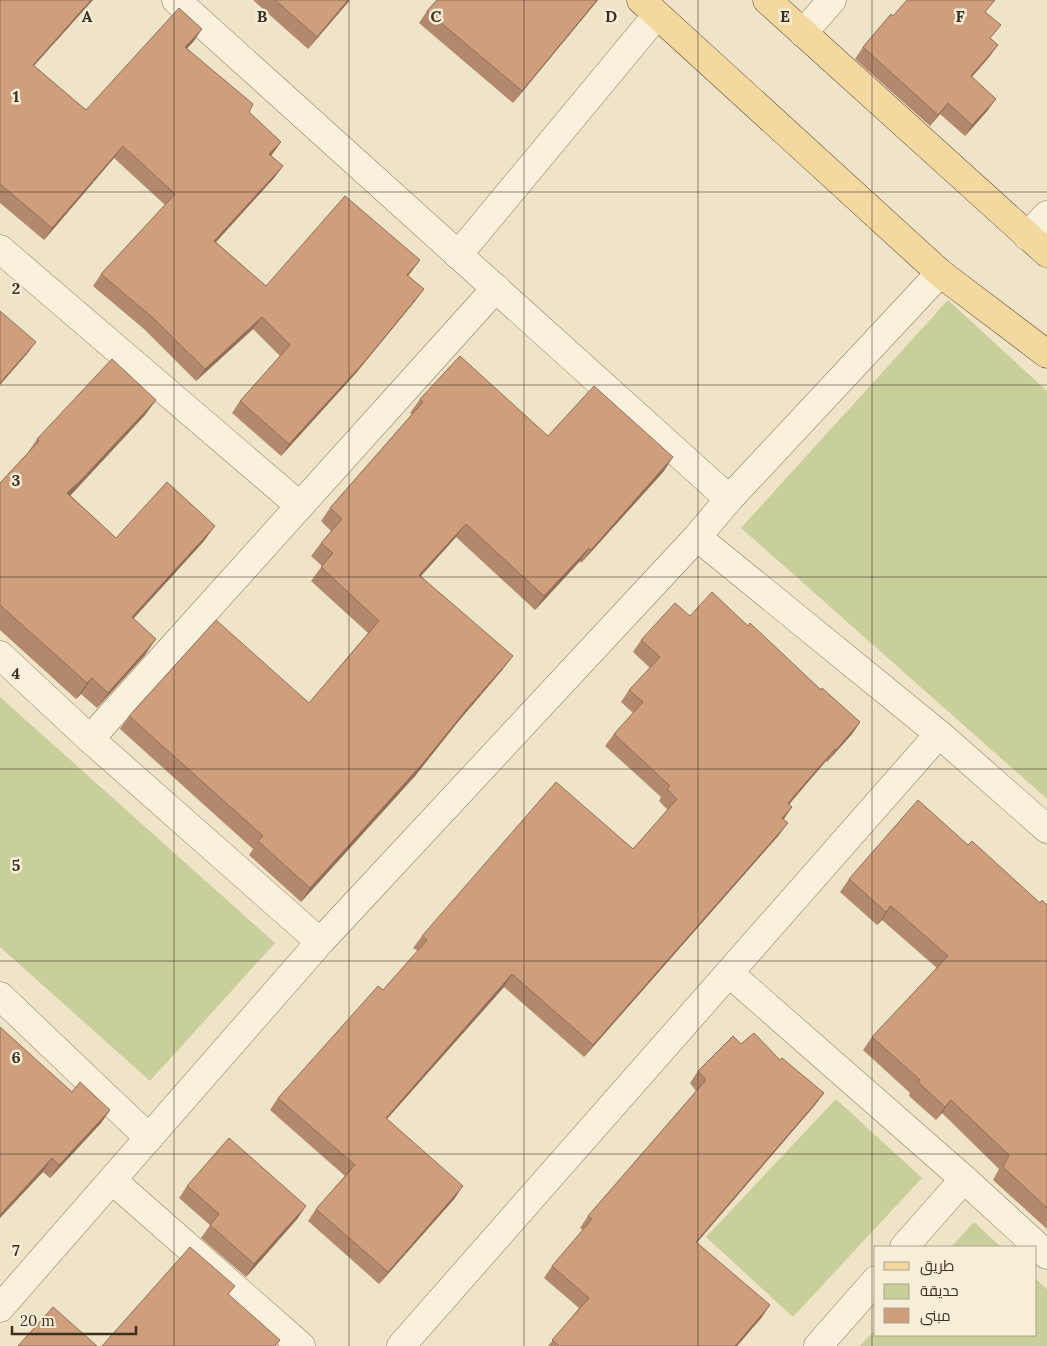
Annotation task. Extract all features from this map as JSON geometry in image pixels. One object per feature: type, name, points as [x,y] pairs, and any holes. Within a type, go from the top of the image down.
[{"type":"main road","points":[[767,0],[1037,245]]},
{"type":"main road","points":[[649,7],[940,273],[1047,354]]},
{"type":"street","points":[[176,0],[729,499]]},
{"type":"street","points":[[803,32],[832,0]]},
{"type":"street","points":[[458,255],[649,7]]},
{"type":"street","points":[[1037,245],[1047,215]]},
{"type":"street","points":[[0,249],[300,506]]},
{"type":"street","points":[[0,1308],[320,942],[940,273]]},
{"type":"street","points":[[90,739],[496,288]]},
{"type":"street","points":[[697,536],[939,734],[1047,829]]},
{"type":"street","points":[[0,655],[90,739],[320,942]]},
{"type":"street","points":[[401,1346],[939,734]]},
{"type":"street","points":[[729,973],[964,1179],[1047,1255]]},
{"type":"street","points":[[0,996],[149,1138]]},
{"type":"street","points":[[905,1246],[964,1179]]},
{"type":"street","points":[[112,1180],[302,1346]]},
{"type":"street","points":[[818,1346],[874,1282]]},
{"type":"green space","points":[[948,300],[1047,391],[1047,799],[741,528]]},
{"type":"green space","points":[[0,697],[275,943],[150,1081],[0,947]]},
{"type":"green space","points":[[836,1099],[922,1178],[793,1317],[706,1237]]},
{"type":"green space","points":[[974,1222],[1000,1246],[952,1246]]},
{"type":"green space","points":[[1037,1280],[1047,1289],[1047,1346],[860,1346],[874,1331],[874,1336],[1037,1336]]},
{"type":"building","points":[[0,0],[91,0],[33,65],[86,110],[179,8],[202,29],[185,47],[253,104],[249,112],[281,142],[269,154],[283,166],[214,241],[266,286],[345,196],[420,260],[407,275],[424,289],[365,361],[289,444],[240,401],[290,345],[262,317],[205,369],[152,317],[101,274],[175,194],[123,146],[52,228],[0,184]]},
{"type":"building","points":[[275,0],[348,0],[317,37]]},
{"type":"building","points":[[437,0],[597,0],[522,91],[427,11]]},
{"type":"building","points":[[907,0],[995,0],[985,12],[1001,25],[990,38],[998,45],[971,76],[996,99],[972,125],[948,103],[938,115],[863,47],[891,14],[893,16]]},
{"type":"building","points":[[0,311],[36,342],[0,383]]},
{"type":"building","points":[[460,356],[548,436],[594,386],[673,457],[591,550],[589,548],[544,596],[466,524],[419,575],[513,656],[424,762],[310,888],[258,841],[263,836],[129,716],[216,620],[309,703],[379,621],[321,567],[333,553],[321,543],[342,519],[330,508],[423,402],[420,399]]},
{"type":"building","points":[[112,359],[156,400],[67,493],[116,538],[167,482],[215,526],[132,617],[156,639],[108,693],[92,678],[87,683],[0,605],[0,483],[39,441],[37,439]]},
{"type":"building","points":[[712,592],[748,626],[750,623],[821,690],[822,688],[860,722],[788,803],[792,807],[782,818],[788,823],[593,1045],[512,974],[386,1118],[463,1186],[388,1272],[316,1209],[355,1165],[278,1098],[378,986],[383,990],[427,940],[422,936],[556,782],[633,849],[677,799],[667,789],[670,786],[614,734],[643,702],[629,690],[660,657],[641,640],[675,603],[690,616]]},
{"type":"building","points":[[918,800],[968,845],[972,841],[1040,903],[1042,900],[1047,905],[1047,1208],[1003,1167],[1009,1155],[951,1100],[945,1107],[918,1082],[920,1080],[872,1037],[948,956],[891,906],[886,912],[849,879]]},
{"type":"building","points":[[0,1027],[72,1092],[80,1082],[110,1110],[59,1165],[52,1158],[0,1215]]},
{"type":"building","points":[[754,1033],[780,1060],[782,1058],[824,1093],[696,1242],[770,1305],[735,1346],[559,1346],[552,1340],[589,1298],[552,1266],[592,1219],[588,1216],[706,1080],[698,1071],[733,1036],[741,1044]]},
{"type":"building","points":[[229,1138],[306,1206],[254,1264],[210,1225],[219,1214],[187,1186]]},
{"type":"building","points":[[190,1247],[235,1286],[228,1294],[280,1340],[275,1346],[102,1346]]},
{"type":"building","points":[[53,1307],[97,1346],[18,1346]]}]
